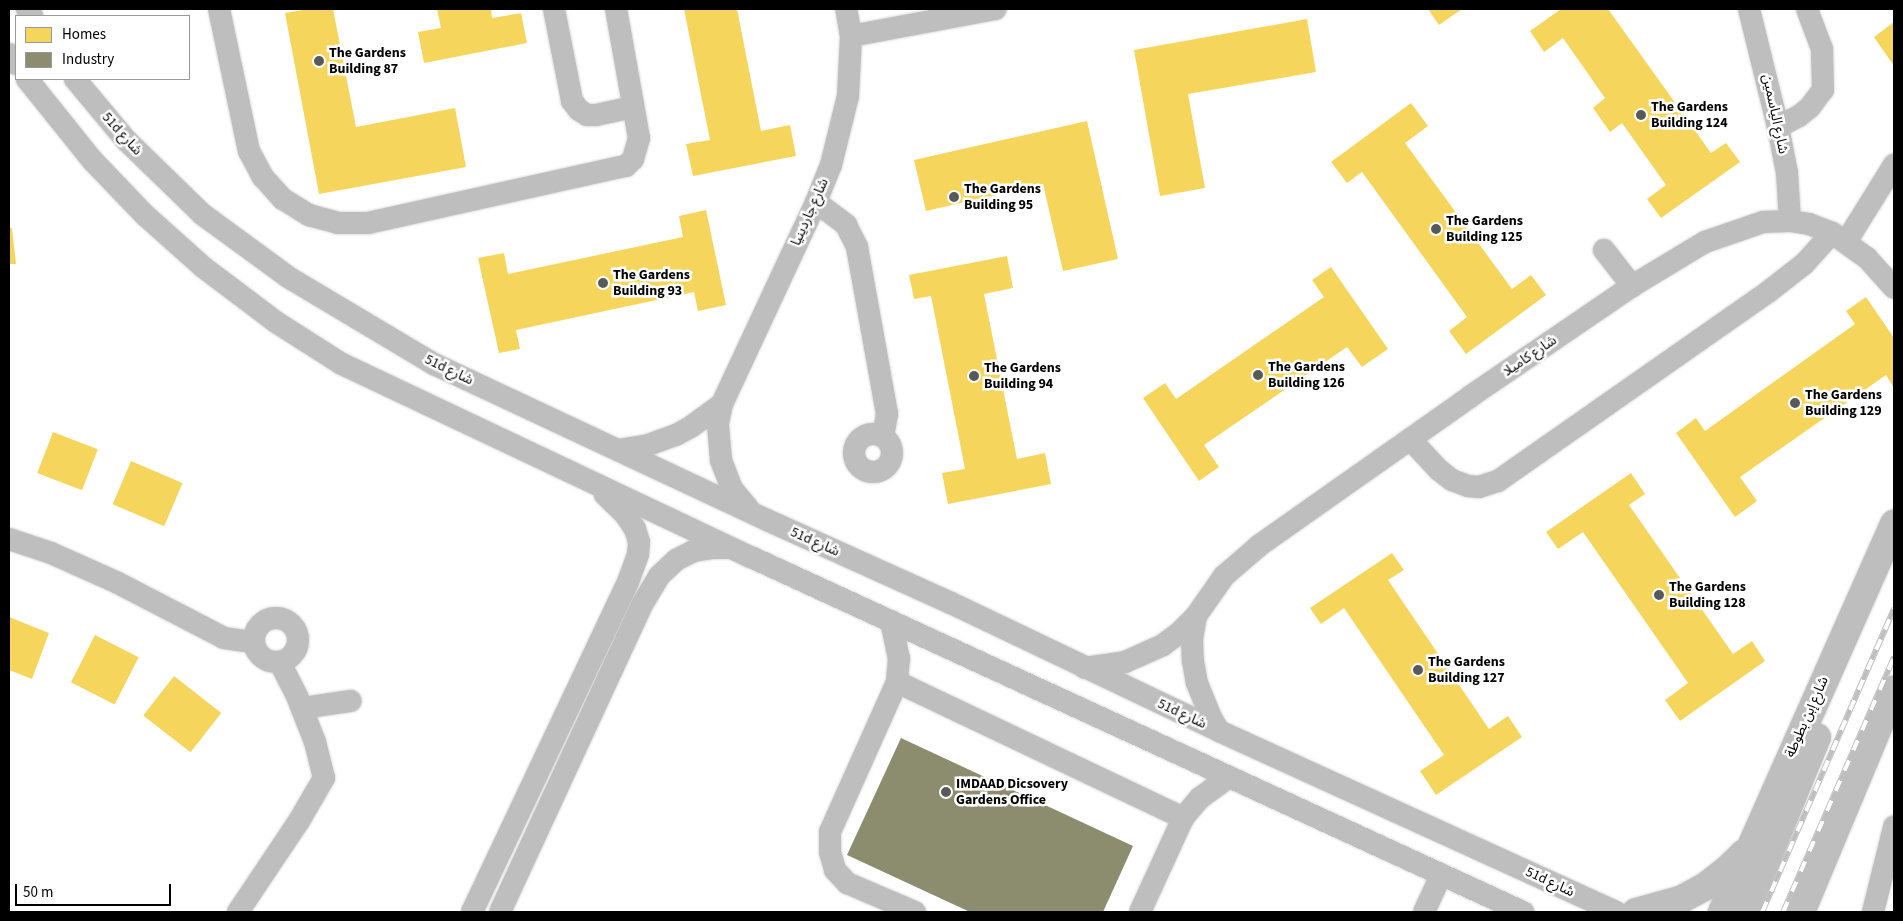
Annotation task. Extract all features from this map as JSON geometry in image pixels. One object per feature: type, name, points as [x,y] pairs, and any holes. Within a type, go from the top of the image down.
[{"type":"main road","name":"شارع إبن بطوطة","points":[[1722,912],[1894,523]]},
{"type":"main road","points":[[1744,912],[1815,745],[1821,719],[1821,686]]},
{"type":"main road","points":[[1801,912],[1894,690]]},
{"type":"main road","points":[[1636,912],[1680,900],[1706,886],[1729,868],[1750,847]]},
{"type":"street","points":[[219,9],[249,150],[263,177],[283,199],[309,215],[338,223],[368,223],[626,166],[633,159],[638,144],[616,9]]},
{"type":"street","points":[[554,9],[572,101],[579,110],[586,114],[596,115],[633,107]]},
{"type":"street","name":"شارع جاردينيا","points":[[749,510],[732,489],[720,460],[718,423],[722,404],[816,202],[830,165],[848,96],[851,36],[846,9]]},
{"type":"street","points":[[851,36],[995,9]]},
{"type":"street","name":"شارع الياسمين","points":[[1749,9],[1778,127],[1787,173],[1790,221]]},
{"type":"street","points":[[1778,127],[1810,108],[1823,90],[1822,49],[1807,9]]},
{"type":"street","points":[[28,80],[93,161],[146,216],[203,267],[276,322],[342,364],[734,549],[1522,912]]},
{"type":"street","name":"51d شارع","points":[[76,80],[126,140],[195,207],[288,277],[434,364],[951,603],[1219,731],[1617,912]]},
{"type":"street","points":[[1410,440],[1439,470],[1452,480],[1468,486],[1479,487],[1498,481],[1775,287],[1839,237],[1894,166]]},
{"type":"street","points":[[816,202],[846,225],[857,247],[887,414],[883,437]]},
{"type":"street","name":"شارع كاميلا","points":[[1085,668],[1124,662],[1143,656],[1180,632],[1196,616],[1210,594],[1240,562],[1410,440],[1632,286],[1706,242],[1763,222],[1790,221],[1809,224],[1839,237],[1868,258],[1894,288]]},
{"type":"street","points":[[1604,250],[1632,286]]},
{"type":"street","name":"شارع جاردينيا","points":[[618,450],[648,445],[676,435],[722,404]]},
{"type":"street","points":[[472,912],[628,582],[638,554],[639,542],[635,529],[625,514],[594,483]]},
{"type":"street","points":[[9,539],[51,554],[118,583],[224,638],[253,642]]},
{"type":"street","points":[[500,912],[643,604],[659,576],[676,560],[694,551],[712,548],[734,549]]},
{"type":"street","name":"شارع كاميلا","points":[[1196,616],[1192,638],[1196,683],[1210,716],[1219,731]]},
{"type":"street","points":[[276,617],[285,619],[293,625],[297,633],[298,643],[295,652],[289,658],[280,662],[270,662],[262,658],[256,651],[253,642],[254,632],[259,624],[267,619],[276,617]]},
{"type":"street","points":[[891,621],[899,658],[897,682],[830,832],[830,852],[835,870],[847,883],[915,912]]},
{"type":"street","points":[[238,912],[299,821],[324,778],[315,742],[302,708],[280,662]]},
{"type":"street","points":[[897,682],[1183,818]]},
{"type":"street","points":[[302,708],[350,701]]},
{"type":"street","points":[[1140,912],[1183,818],[1200,798],[1228,778]]},
{"type":"street","points":[[1873,912],[1894,827]]},
{"type":"street","points":[[1424,912],[1441,875]]},
{"type":"building: Homes","name":"The Gardens Building 87","points":[[309,9],[333,9],[356,127],[455,108],[466,167],[319,194],[285,13]]},
{"type":"building: Homes","points":[[437,9],[491,9],[492,18],[521,13],[527,43],[424,63],[418,32],[441,28]]},
{"type":"building: Homes","points":[[684,9],[737,9],[761,131],[790,125],[796,156],[693,176],[686,144],[710,140]]},
{"type":"building: Homes","points":[[1428,9],[1462,9],[1439,25]]},
{"type":"building: Homes","name":"The Gardens Building 124","points":[[1561,9],[1608,9],[1711,153],[1726,143],[1740,162],[1661,218],[1647,199],[1666,185],[1622,123],[1610,132],[1593,108],[1605,98],[1563,38],[1544,52],[1530,31]]},
{"type":"building: Homes","points":[[1307,19],[1316,72],[1188,94],[1205,188],[1160,196],[1134,50]]},
{"type":"building: Homes","points":[[1894,22],[1894,66],[1874,37]]},
{"type":"building: Homes","name":"The Gardens Building 125","points":[[1411,103],[1428,126],[1405,143],[1512,289],[1531,275],[1546,295],[1466,354],[1449,331],[1467,317],[1362,172],[1347,183],[1331,162]]},
{"type":"building: Homes","name":"The Gardens Building 95","points":[[1087,121],[1118,259],[1063,271],[1043,184],[926,211],[914,160]]},
{"type":"building: Homes","name":"The Gardens Building 93","points":[[706,210],[726,305],[698,311],[694,292],[516,330],[520,349],[499,353],[478,258],[504,253],[508,274],[683,237],[679,216]]},
{"type":"building: Homes","points":[[9,228],[12,228],[16,264],[9,264]]},
{"type":"building: Homes","name":"The Gardens Building 94","points":[[1007,256],[1013,288],[984,294],[1017,459],[1045,453],[1051,484],[948,504],[942,473],[965,469],[931,296],[914,299],[909,275]]},
{"type":"building: Homes","name":"The Gardens Building 126","points":[[1331,267],[1388,349],[1362,367],[1347,347],[1204,445],[1219,467],[1199,481],[1143,398],[1165,383],[1176,399],[1324,297],[1312,280]]},
{"type":"building: Homes","name":"The Gardens Building 129","points":[[1866,297],[1894,338],[1894,388],[1886,375],[1740,477],[1757,501],[1735,517],[1676,433],[1696,418],[1705,431],[1855,324],[1846,311]]},
{"type":"building: Homes","points":[[53,432],[98,449],[82,490],[37,473]]},
{"type":"building: Homes","points":[[131,461],[183,483],[164,526],[113,504]]},
{"type":"building: Homes","name":"The Gardens Building 128","points":[[1631,473],[1645,494],[1629,505],[1733,654],[1752,641],[1765,661],[1680,721],[1665,700],[1688,683],[1583,532],[1558,549],[1546,532]]},
{"type":"building: Homes","name":"The Gardens Building 127","points":[[1392,553],[1404,570],[1388,580],[1489,729],[1508,716],[1522,737],[1436,795],[1420,771],[1444,755],[1344,608],[1321,624],[1310,608]]},
{"type":"building: Homes","points":[[9,617],[49,633],[32,679],[9,670]]},
{"type":"building: Homes","points":[[95,635],[139,657],[115,704],[71,682]]},
{"type":"building: Homes","points":[[174,676],[221,713],[190,752],[143,715]]},
{"type":"building: Industry","name":"IMDAAD Dicsovery Gardens Office","points":[[901,738],[1133,846],[1103,912],[970,912],[847,855]]},
{"type":"railway","points":[[1762,912],[1894,609]]},
{"type":"railway","points":[[1783,912],[1894,657]]},
{"type":"place","name":"The Gardens Building 87","points":[[319,61]]},
{"type":"place","name":"The Gardens Building 124","points":[[1641,115]]},
{"type":"place","name":"The Gardens Building 95","points":[[954,197]]},
{"type":"place","name":"The Gardens Building 125","points":[[1436,229]]},
{"type":"place","name":"The Gardens Building 93","points":[[603,283]]},
{"type":"place","name":"The Gardens Building 126","points":[[1258,375]]},
{"type":"place","name":"The Gardens Building 94","points":[[974,376]]},
{"type":"place","name":"The Gardens Building 129","points":[[1795,403]]},
{"type":"place","name":"The Gardens Building 128","points":[[1659,595]]},
{"type":"place","name":"The Gardens Building 127","points":[[1418,670]]},
{"type":"place","name":"IMDAAD Dicsovery Gardens Office","points":[[946,792]]}]
